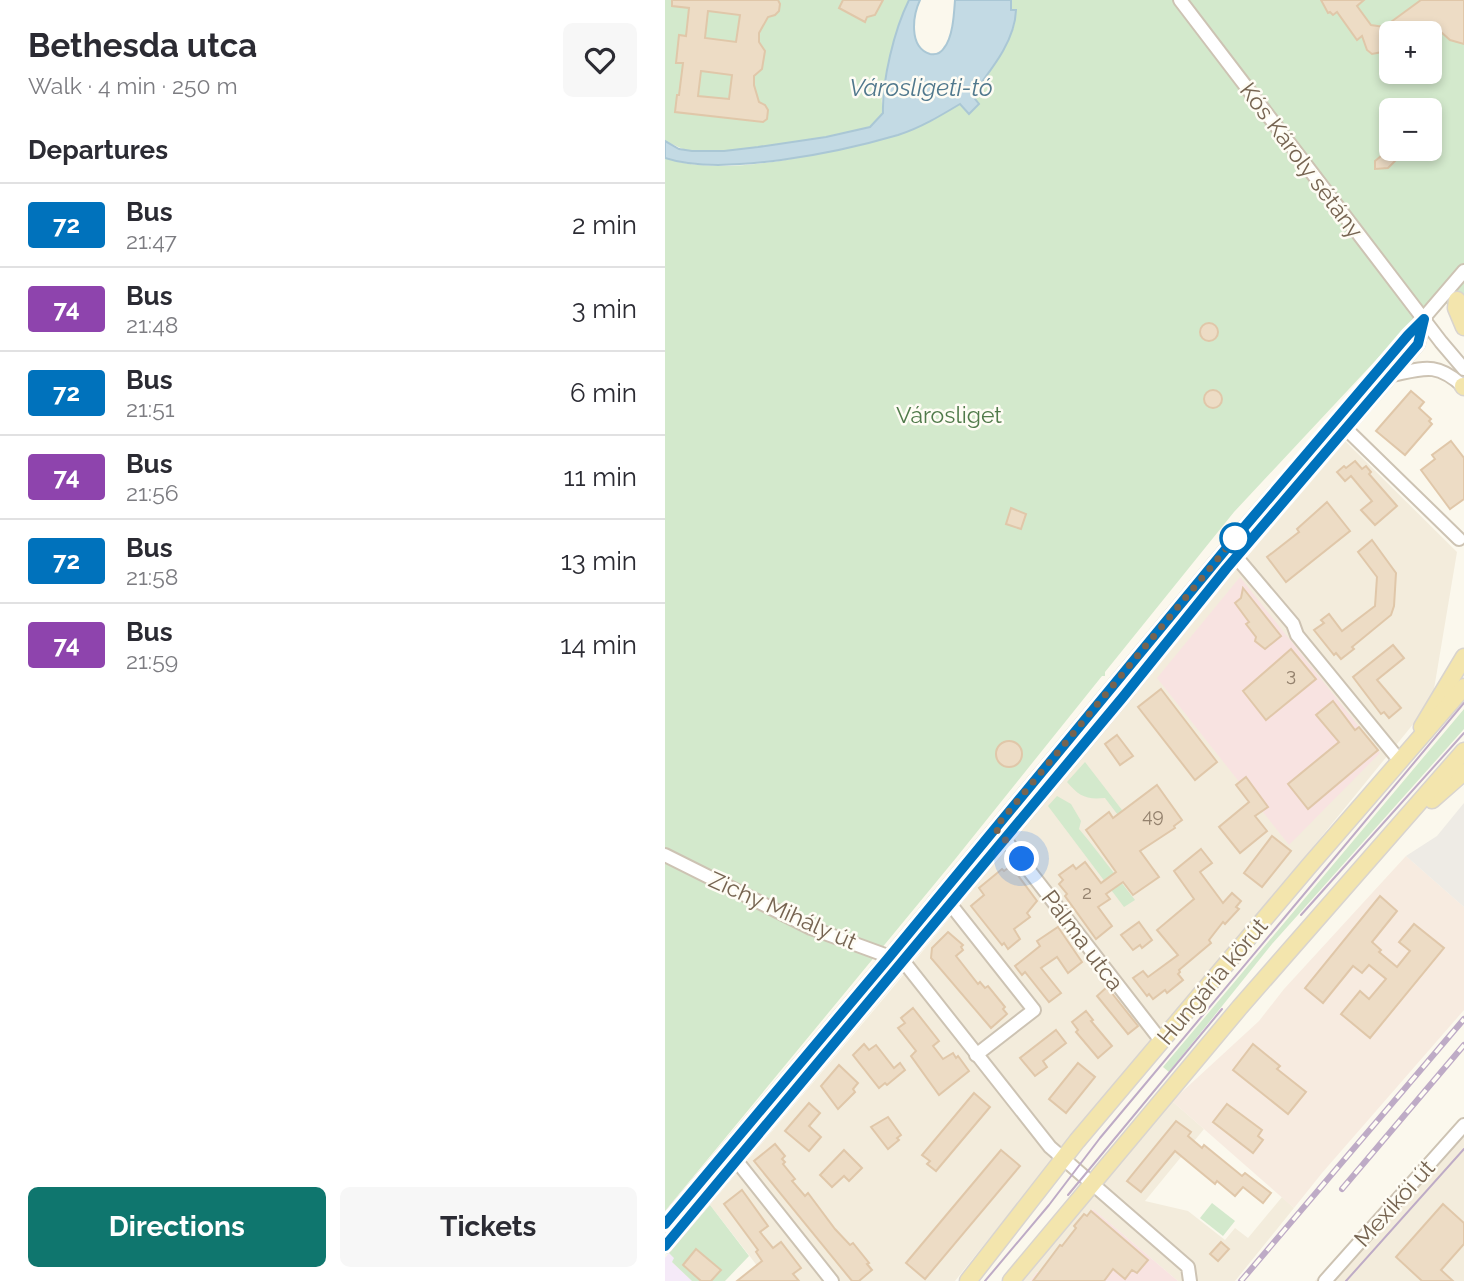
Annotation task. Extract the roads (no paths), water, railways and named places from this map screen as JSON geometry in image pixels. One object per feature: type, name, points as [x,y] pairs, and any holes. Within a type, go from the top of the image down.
[{"type":"main road","points":[[1461,296],[1456,309],[1464,327]]},
{"type":"main road","points":[[1404,758],[1464,657]]},
{"type":"main road","name":"Hungária körút","points":[[968,1281],[1063,1159],[1309,866],[1464,687]]},
{"type":"main road","name":"Hungária körút","points":[[1011,1281],[1091,1183],[1464,751]]},
{"type":"main road","points":[[1388,838],[1464,772]]},
{"type":"street","name":"Kós Károly sétány","points":[[1180,0],[1441,342]]},
{"type":"street","points":[[665,1224],[995,828],[1341,423],[1408,335],[1464,271]]},
{"type":"street","points":[[1435,306],[1461,296]]},
{"type":"street","points":[[1341,423],[1392,375],[1418,344],[1424,319]]},
{"type":"street","points":[[1441,342],[1464,369]]},
{"type":"street","points":[[1441,342],[1447,361],[1464,387]]},
{"type":"street","points":[[1392,375],[1432,369],[1447,372],[1464,387]]},
{"type":"street","points":[[1341,423],[1459,539]]},
{"type":"street","points":[[1232,552],[1293,624],[1297,635],[1404,758]]},
{"type":"street","points":[[665,1246],[951,905],[1232,552]]},
{"type":"street","name":"Pálma utca","points":[[995,828],[1162,1042]]},
{"type":"street","name":"Zichy Mihály út","points":[[665,855],[811,928],[904,962]]},
{"type":"street","points":[[951,905],[1034,1010],[976,1055]]},
{"type":"street","points":[[904,962],[1050,1147],[1188,1267],[1190,1281]]},
{"type":"street","name":"Mexikói út","points":[[1325,1281],[1464,1125]]},
{"type":"street","points":[[726,1150],[737,1160],[832,1281]]},
{"type":"water","name":"Városligeti-tó","points":[[909,0],[920,0],[914,22],[915,38],[923,50],[932,54],[941,51],[947,43],[953,25],[955,0],[1011,0],[1011,10],[1016,10],[1011,33],[1000,55],[972,95],[979,104],[969,114],[960,104],[898,135],[781,160],[717,165],[665,158],[665,141],[679,149],[724,151],[826,137],[870,127],[883,113],[890,56]]},
{"type":"tram line","points":[[985,1281],[1049,1205],[1100,1138],[1464,703]]},
{"type":"tram line","points":[[1301,915],[1464,733]]},
{"type":"tram line","points":[[1068,1195],[1222,1009]]},
{"type":"tram line","points":[[1346,1281],[1464,1149]]},
{"type":"railway","points":[[1241,1281],[1464,1019]]},
{"type":"railway","points":[[1342,1189],[1464,1045]]},
{"type":"park label","name":"Városliget","points":[[949,414]]}]
